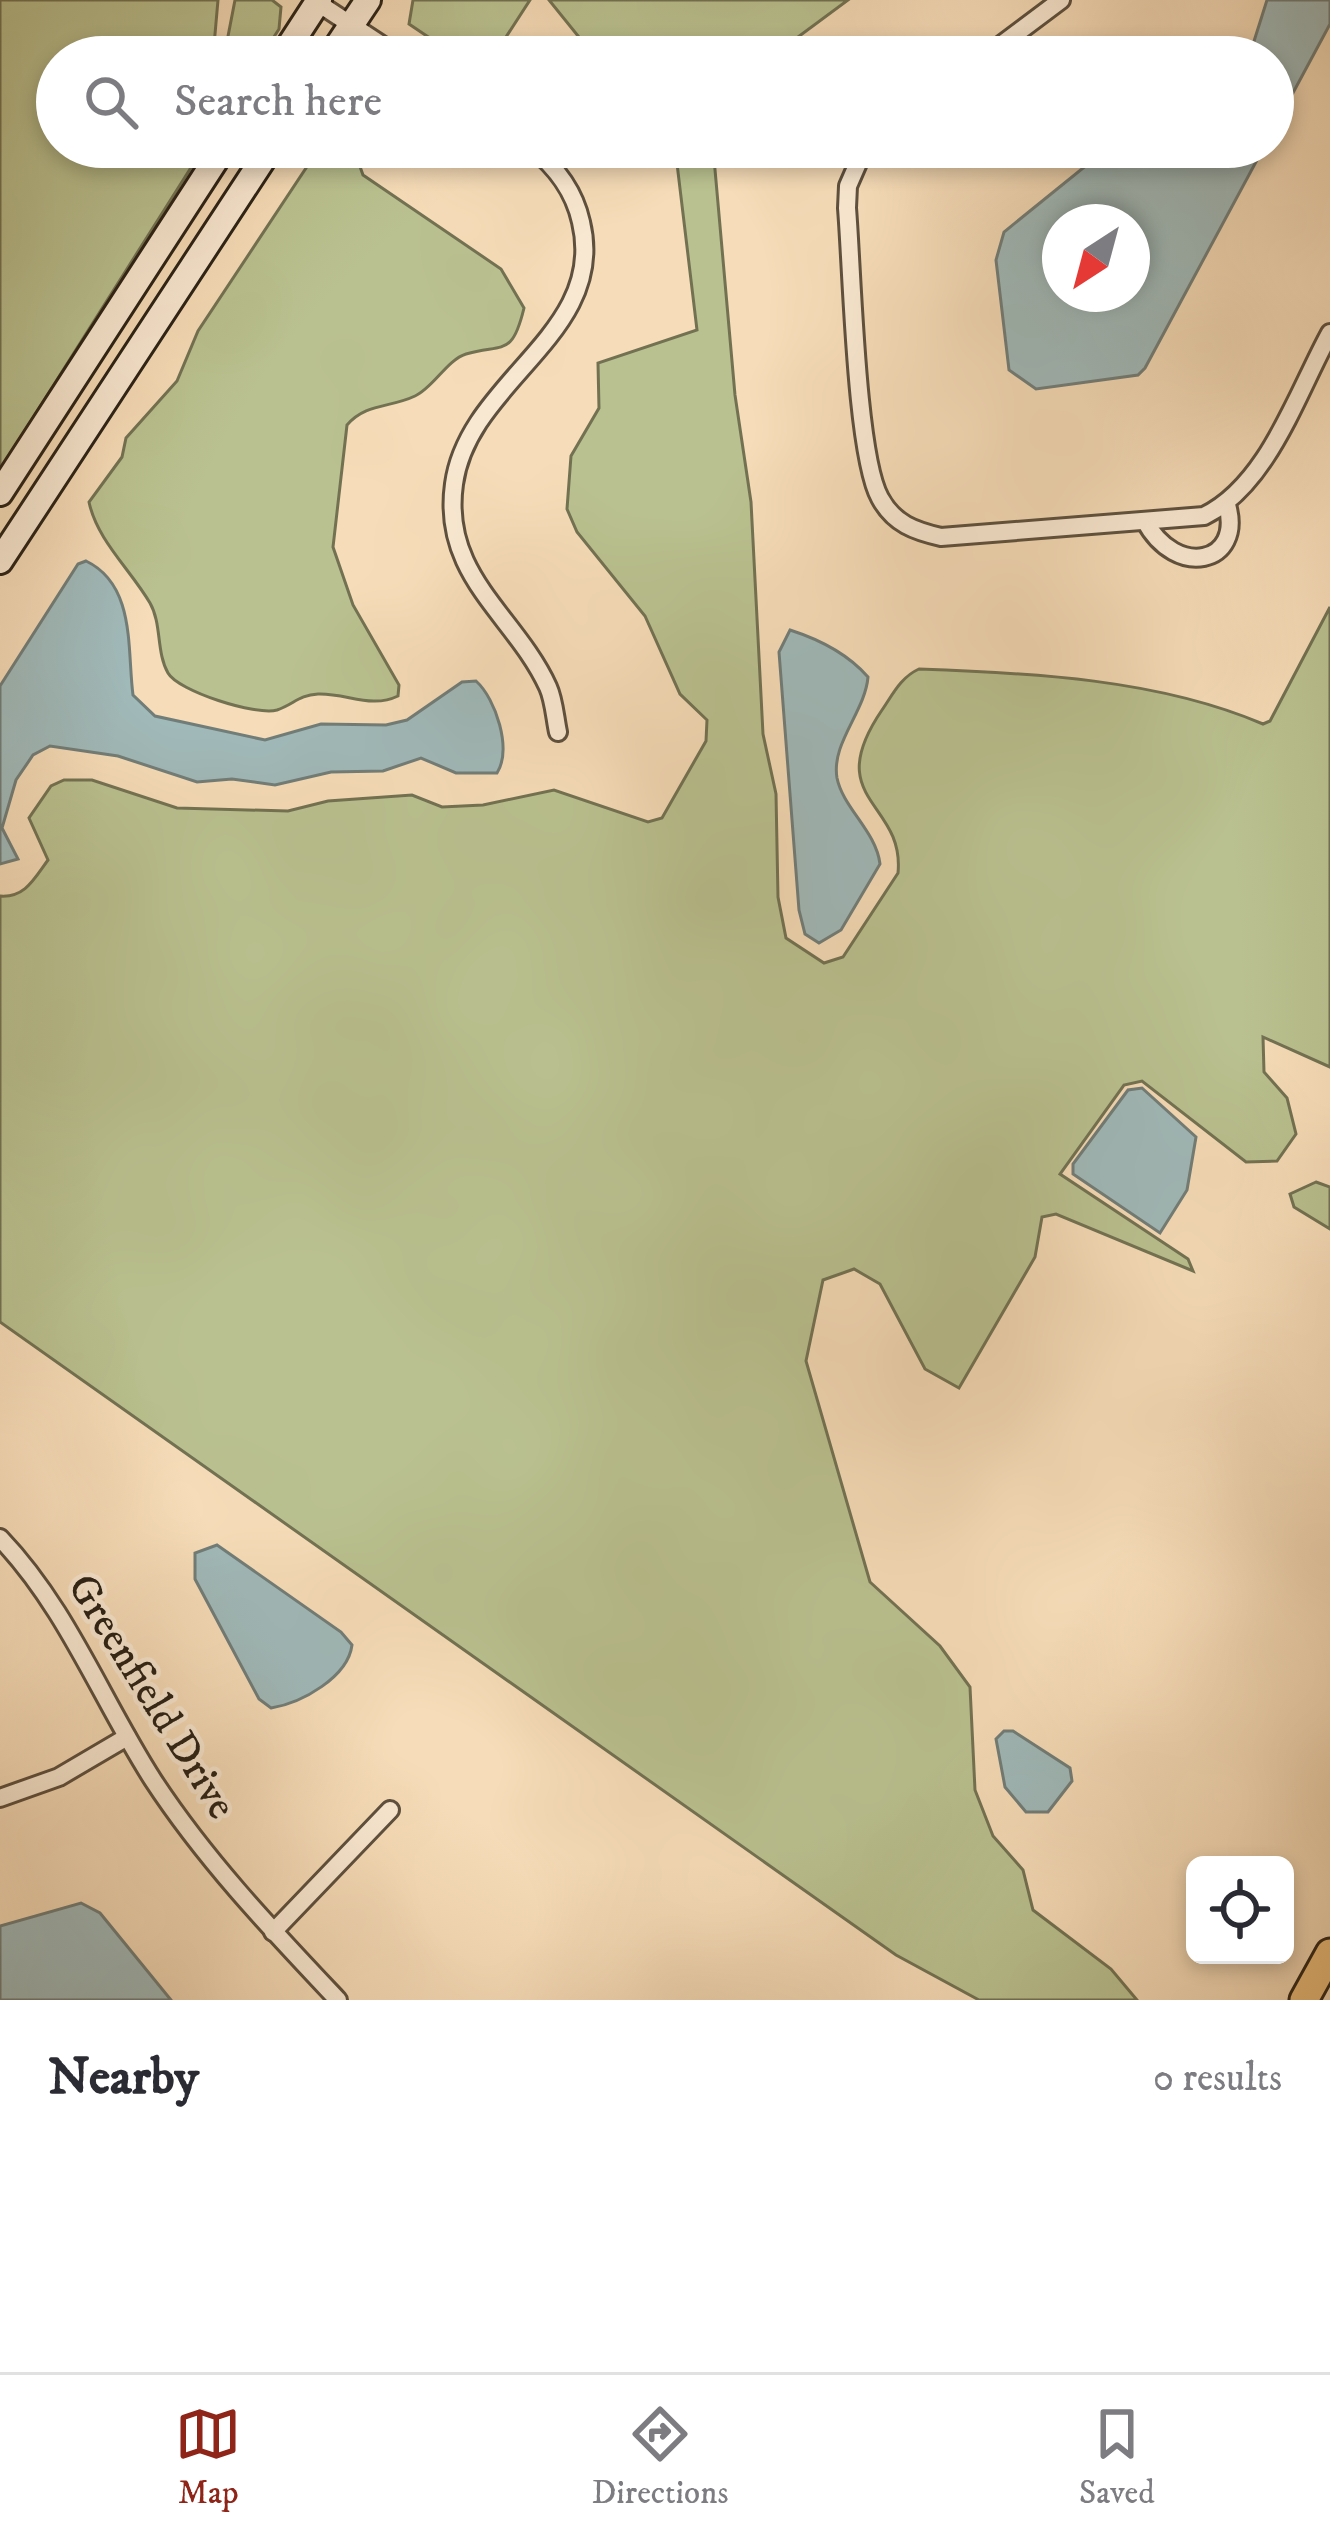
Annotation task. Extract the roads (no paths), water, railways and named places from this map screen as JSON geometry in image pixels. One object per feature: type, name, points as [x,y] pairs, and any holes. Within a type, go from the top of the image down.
[{"type":"main road","points":[[344,36],[368,0]]},
{"type":"main road","points":[[296,36],[319,1]]},
{"type":"main road","points":[[0,493],[210,168]]},
{"type":"main road","points":[[0,561],[258,168]]},
{"type":"main road","points":[[1304,2000],[1330,1953]]},
{"type":"street","points":[[1013,36],[1061,0]]},
{"type":"street","points":[[319,1],[368,36]]},
{"type":"street","points":[[549,168],[575,199],[585,237],[584,274],[572,306],[547,341],[486,404],[466,440],[454,485],[457,541],[480,595],[549,688],[558,732]]},
{"type":"street","points":[[856,168],[848,186],[847,208],[870,474],[888,509],[914,530],[941,538],[1204,516],[1227,506],[1252,478],[1330,333]]},
{"type":"street","points":[[1145,521],[1167,552],[1186,560],[1210,555],[1227,538],[1232,522],[1227,506]]},
{"type":"street","name":"Greenfield Drive","points":[[0,1538],[68,1626],[127,1737],[193,1836],[273,1932],[338,2000]]},
{"type":"street","points":[[0,1798],[59,1777],[127,1737]]},
{"type":"street","points":[[273,1932],[390,1810]]},
{"type":"water","points":[[1267,0],[1330,0],[1330,24],[1294,91],[1294,36],[1256,36]]},
{"type":"water","points":[[1083,168],[1253,168],[1138,375],[1036,389],[1009,370],[996,260],[1004,232]]},
{"type":"water","points":[[86,561],[114,586],[126,620],[133,695],[155,716],[265,740],[321,724],[386,725],[407,720],[462,682],[476,681],[500,725],[503,751],[497,773],[456,773],[421,758],[383,771],[331,772],[275,785],[232,779],[197,782],[118,756],[50,746],[33,755],[16,780],[2,828],[18,859],[0,864],[0,686],[78,564]]},
{"type":"water","points":[[790,630],[832,648],[868,677],[836,765],[840,789],[872,841],[880,864],[841,930],[819,943],[805,934],[799,910],[779,652]]},
{"type":"water","points":[[1142,1088],[1196,1137],[1187,1190],[1160,1233],[1073,1174],[1073,1164],[1128,1090]]},
{"type":"water","points":[[217,1545],[341,1632],[352,1645],[333,1678],[283,1705],[271,1708],[259,1699],[195,1579],[195,1553]]},
{"type":"water","points":[[1004,1731],[1013,1731],[1070,1768],[1072,1781],[1048,1812],[1026,1812],[1005,1787],[996,1739]]},
{"type":"water","points":[[81,1903],[100,1913],[171,2000],[0,2000],[0,1926]]}]
